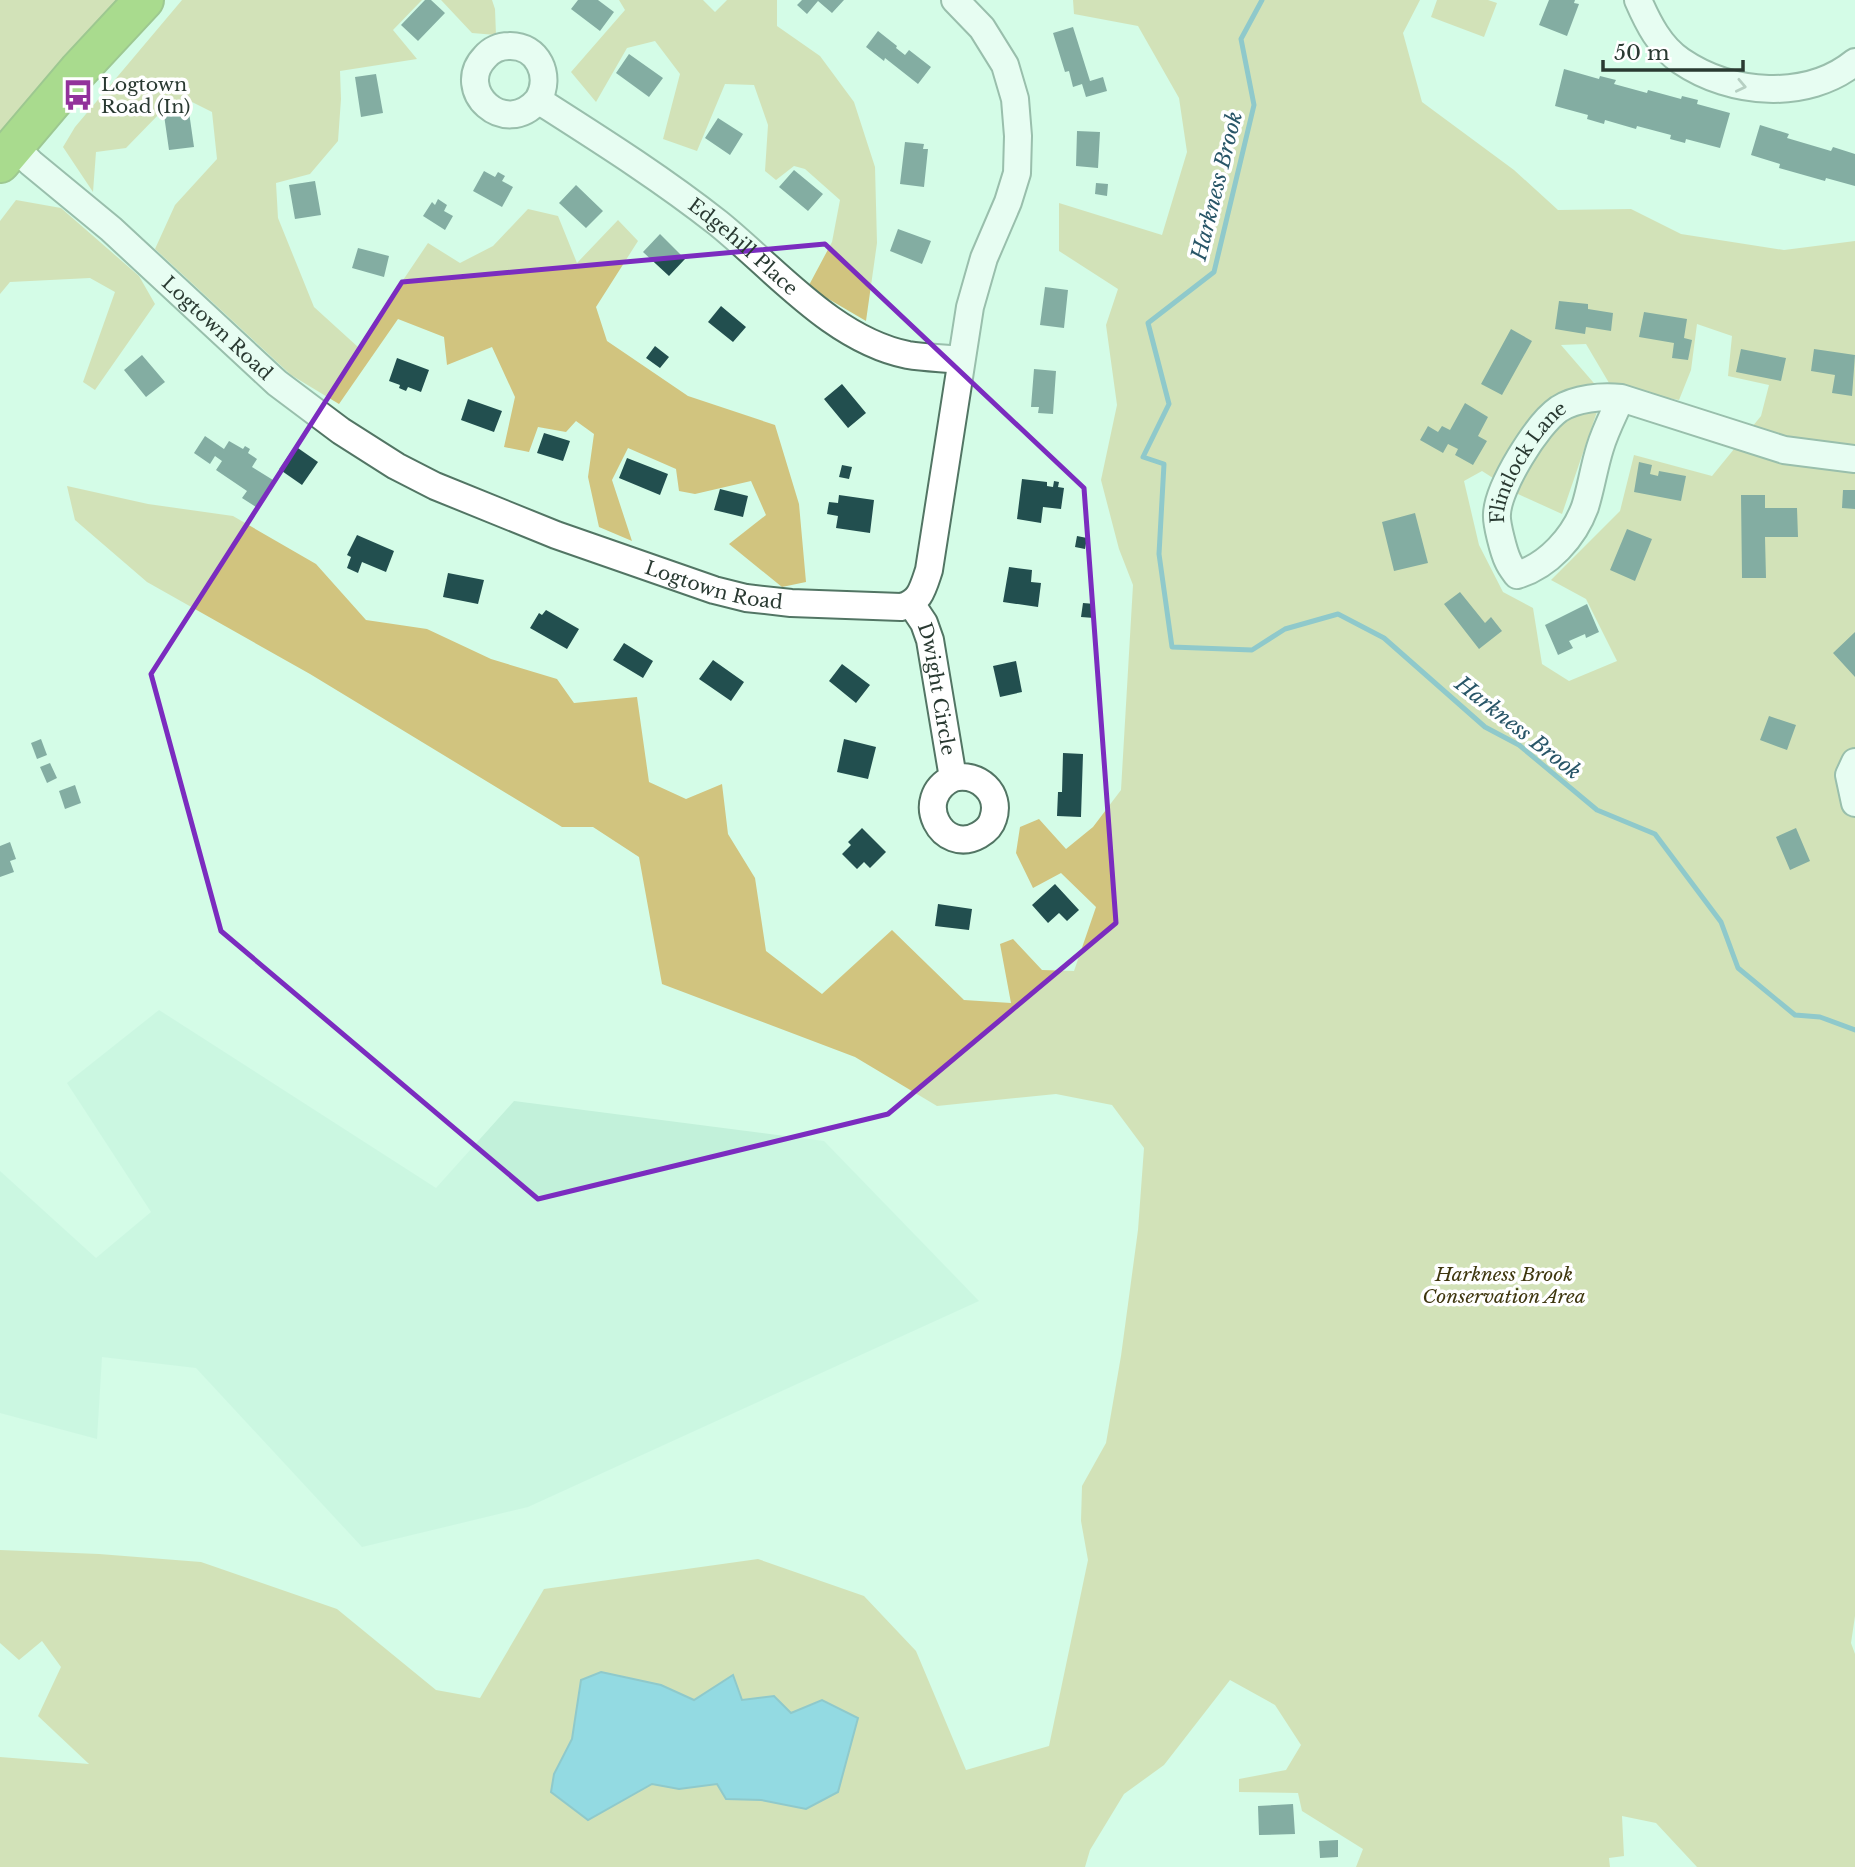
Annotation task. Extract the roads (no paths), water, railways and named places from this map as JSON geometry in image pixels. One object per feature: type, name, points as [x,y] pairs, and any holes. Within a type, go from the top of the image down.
[{"type":"highway","points":[[7,155],[78,71],[144,0]]},
{"type":"street","points":[[912,605],[919,597],[929,570],[970,307],[979,274],[1017,173],[1018,136],[1014,99],[1005,65],[982,28],[955,0]]},
{"type":"street","points":[[1638,0],[1647,22],[1662,43],[1680,61],[1712,79],[1750,88],[1787,89],[1841,73],[1855,62]]},
{"type":"street","name":"Edgehill Place","points":[[538,100],[692,203],[822,313],[849,331],[907,355],[961,360]]},
{"type":"street","name":"Logtown Road","points":[[7,155],[31,163],[111,229],[276,383],[341,431],[396,466],[435,486],[556,535],[714,590],[746,598],[791,603],[890,607],[912,605]]},
{"type":"street","name":"Flintlock Lane","points":[[1621,398],[1600,446],[1584,508],[1571,534],[1534,570],[1517,575],[1508,562],[1497,514],[1506,486],[1524,450],[1546,419],[1561,407],[1605,397],[1621,398],[1784,450],[1855,459]]},
{"type":"street","name":"Dwight Circle","points":[[912,605],[924,622],[930,640],[953,778]]},
{"type":"street","points":[[1855,762],[1849,775],[1855,803]]},
{"type":"water","points":[[601,1672],[661,1685],[694,1700],[733,1675],[742,1700],[774,1696],[791,1713],[822,1700],[858,1718],[838,1792],[806,1809],[761,1800],[726,1799],[717,1784],[679,1789],[652,1784],[588,1820],[551,1792],[554,1774],[572,1739],[581,1680]]},
{"type":"waterway","name":"Harkness Brook","points":[[1262,0],[1241,39],[1254,105],[1214,272],[1148,323],[1169,404],[1143,457],[1164,464],[1159,554],[1172,647],[1252,650],[1285,629],[1338,614],[1384,638],[1485,727],[1519,745],[1597,810],[1655,834],[1721,922],[1738,968],[1795,1015],[1820,1017],[1855,1030]]},
{"type":"place","name":"Logtown Road (In)","points":[[78,95]]},
{"type":"park label","name":"Harkness Brook Conservation Area","points":[[1504,1285]]}]
